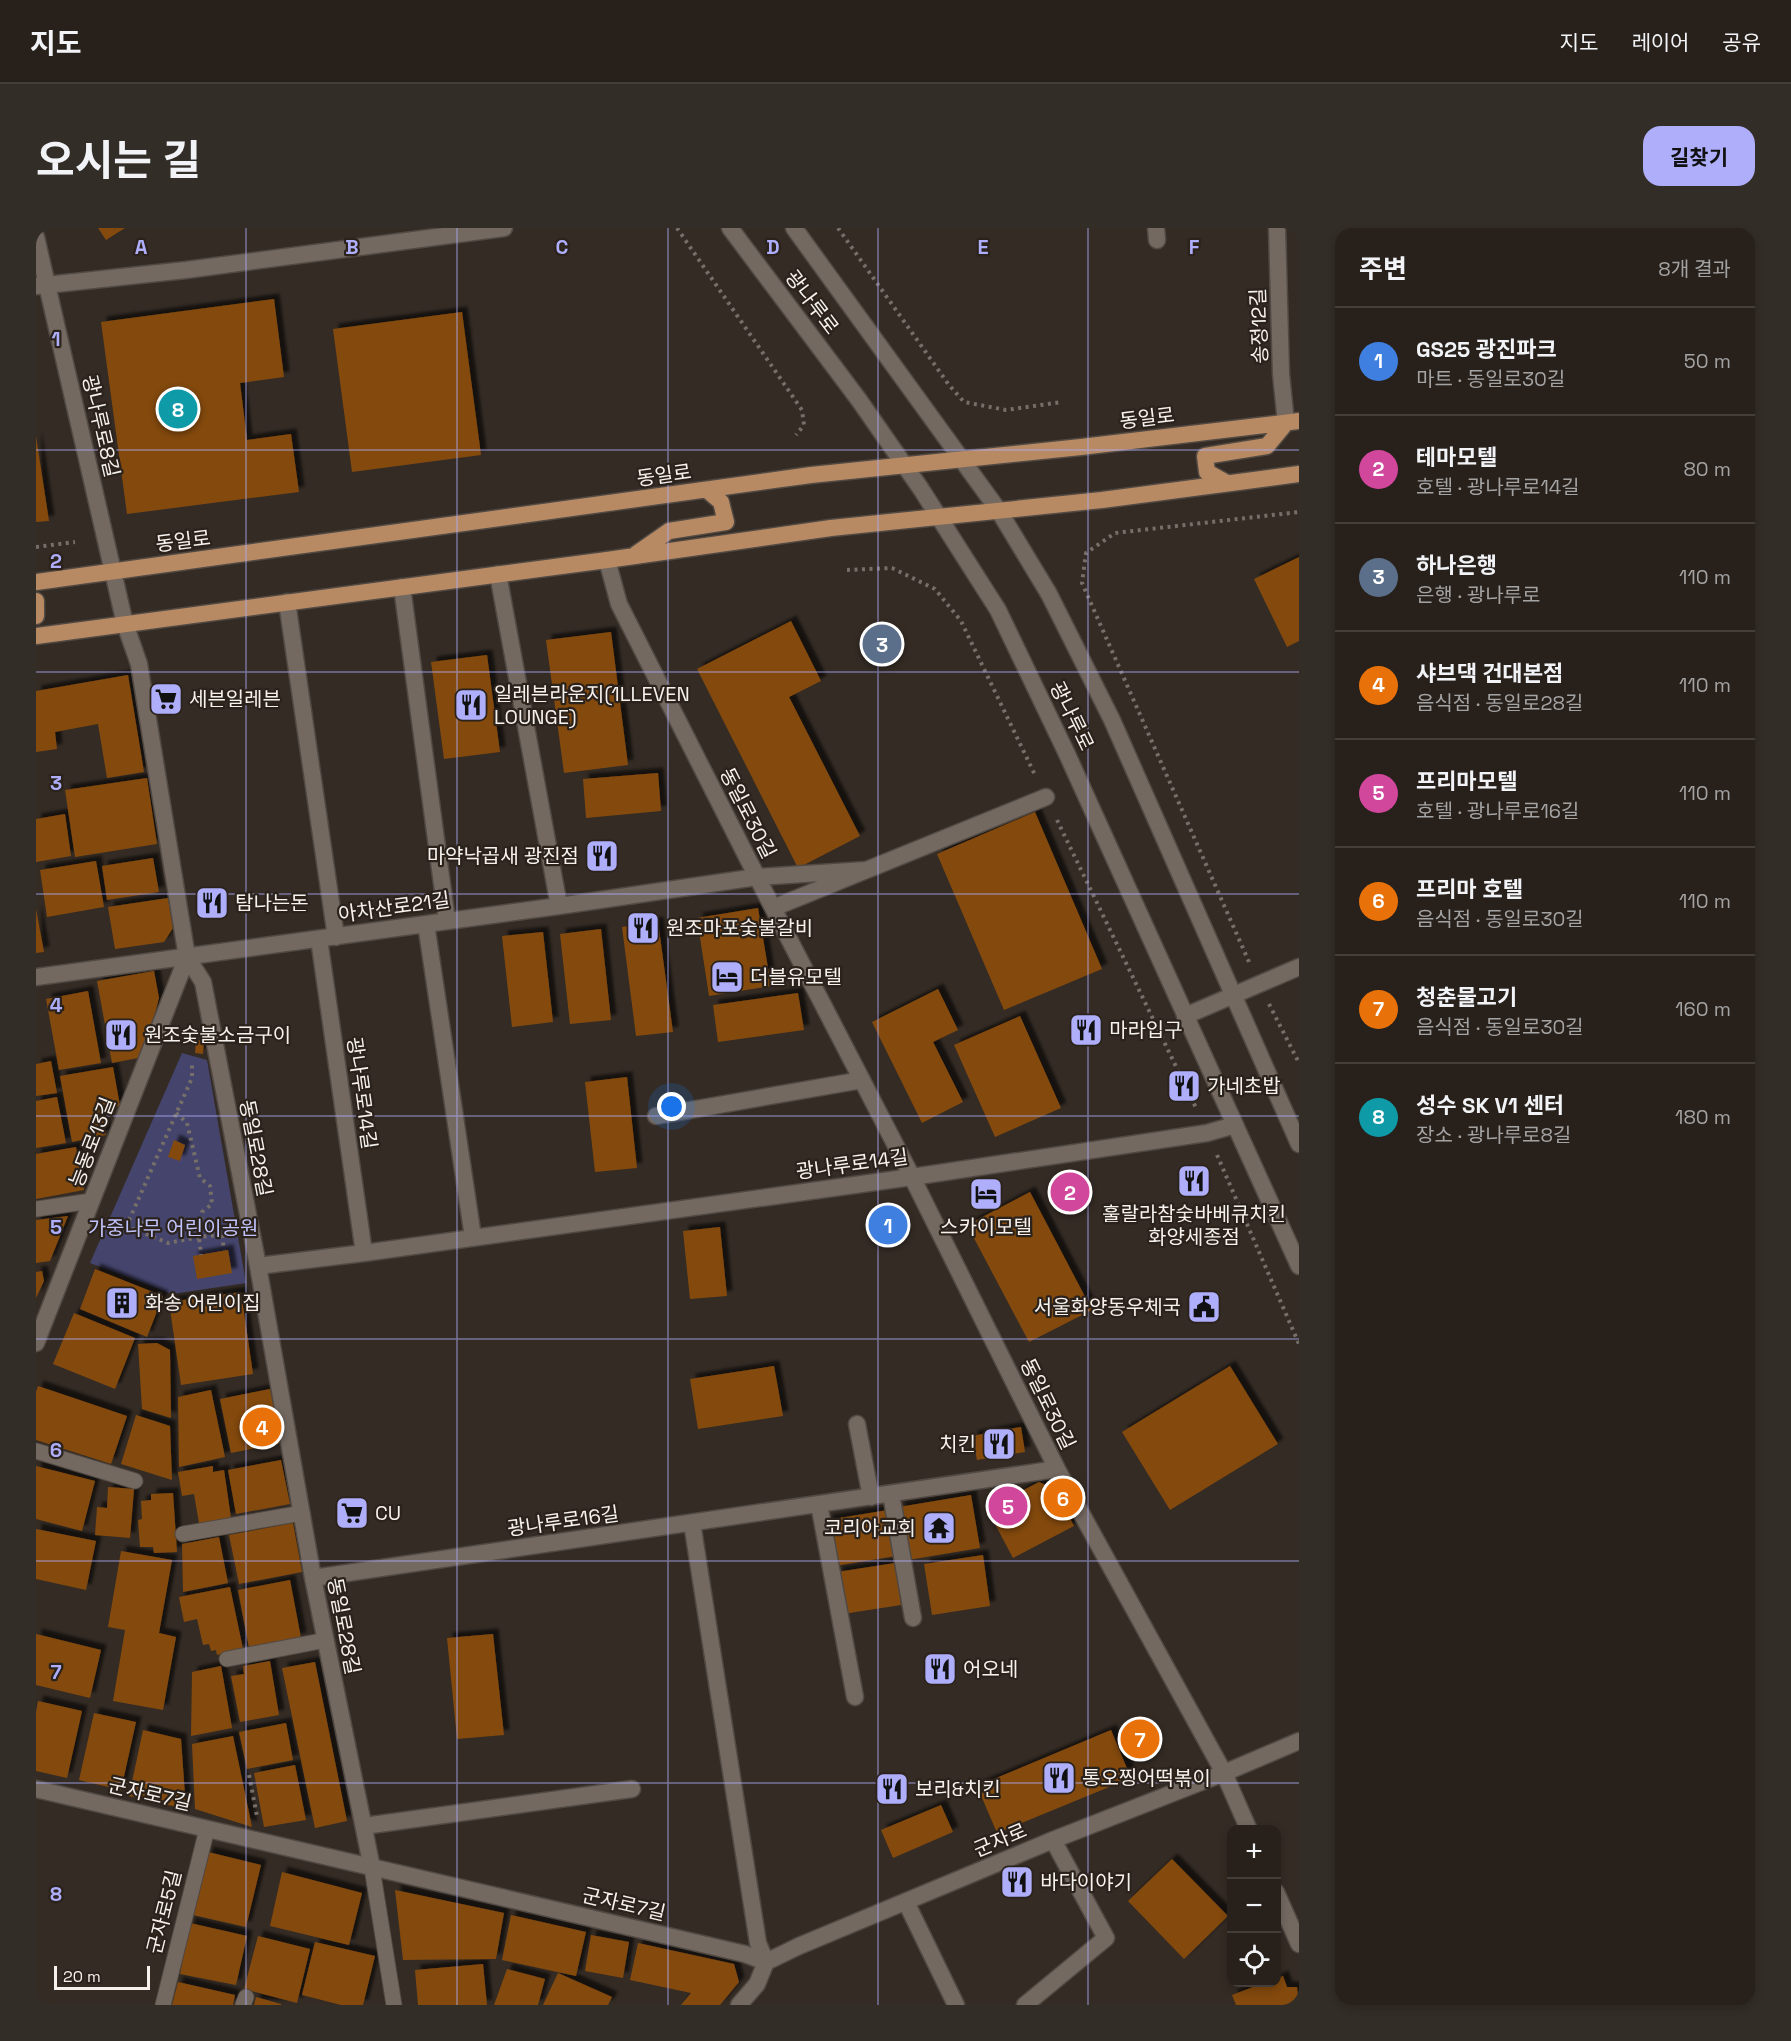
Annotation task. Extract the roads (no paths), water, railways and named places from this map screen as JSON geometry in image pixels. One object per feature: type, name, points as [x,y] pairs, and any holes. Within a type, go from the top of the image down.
[{"type":"main road","name":"동일로","points":[[36,582],[811,475],[1292,422]]},
{"type":"main road","points":[[1227,483],[1207,472],[1205,456],[1267,446],[1292,422]]},
{"type":"main road","points":[[36,636],[633,557],[831,528],[999,511],[1299,474]]},
{"type":"main road","points":[[633,557],[669,531],[726,522],[722,502],[708,490]]},
{"type":"main road","points":[[36,601],[36,616]]},
{"type":"street","points":[[42,285],[186,270],[504,228]]},
{"type":"street","name":"광나루로","points":[[730,228],[859,400],[941,517],[998,610],[1067,754],[1299,1266]]},
{"type":"street","name":"광나루로","points":[[794,228],[999,511],[1048,594],[1112,720],[1299,1144]]},
{"type":"street","name":"송정12길","points":[[1277,228],[1281,374],[1292,422]]},
{"type":"street","name":"광나루로8길","points":[[36,237],[42,285],[125,624]]},
{"type":"street","name":"동일로30길","points":[[607,560],[619,604],[757,877],[912,1177],[1057,1470],[1224,1773],[1247,1825]]},
{"type":"street","points":[[498,574],[559,906]]},
{"type":"street","points":[[402,587],[447,921]]},
{"type":"street","points":[[287,602],[336,937]]},
{"type":"street","name":"동일로28길","points":[[125,624],[138,664],[187,957],[203,982],[258,1266],[313,1578],[372,1868]]},
{"type":"street","points":[[773,908],[1046,797]]},
{"type":"street","name":"아차산로21길","points":[[36,977],[757,877],[866,870]]},
{"type":"street","points":[[426,924],[473,1237]]},
{"type":"street","name":"광나루로14길","points":[[319,939],[364,1253]]},
{"type":"street","name":"능동로13길","points":[[38,1336],[187,957]]},
{"type":"street","points":[[1185,1016],[1299,967]]},
{"type":"street","points":[[656,1116],[862,1080]]},
{"type":"street","name":"광나루로14길","points":[[258,1266],[912,1177],[1207,1133],[1235,1125]]},
{"type":"street","points":[[857,1424],[871,1497]]},
{"type":"street","name":"광나루로16길","points":[[313,1578],[1057,1470]]},
{"type":"street","points":[[891,1494],[913,1618]]},
{"type":"street","points":[[819,1504],[855,1697]]},
{"type":"street","points":[[692,1523],[758,1943],[766,1962],[757,1984],[738,2005]]},
{"type":"street","name":"군자로","points":[[766,1962],[799,1946],[1053,1840],[1299,1742]]},
{"type":"street","name":"군자로7길","points":[[36,1789],[745,1954],[766,1962]]},
{"type":"street","points":[[364,1826],[632,1789]]},
{"type":"street","points":[[1025,2005],[1106,1938],[1053,1840]]},
{"type":"street","points":[[906,1902],[956,2005]]},
{"type":"street","points":[[1281,1903],[1299,1944]]},
{"type":"lane","points":[[36,1209],[89,1208]]},
{"type":"lane","points":[[36,1450],[135,1481]]},
{"type":"lane","points":[[183,1534],[302,1513]]},
{"type":"lane","points":[[227,1659],[326,1640]]},
{"type":"lane","name":"군자로5길","points":[[163,2005],[207,1829]]},
{"type":"lane","name":"동일로28길","points":[[372,1868],[394,2005]]},
{"type":"place","name":"성수 SK V1 센터","points":[[178,409]]},
{"type":"place","name":"하나은행","points":[[882,644]]},
{"type":"place","name":"세븐일레븐","points":[[166,699]]},
{"type":"place","name":"일레븐라운지(1LLEVEN LOUNGE)","points":[[471,705]]},
{"type":"place","name":"마약낙곱새 광진점","points":[[602,856]]},
{"type":"place","name":"탐나는돈","points":[[212,903]]},
{"type":"place","name":"원조마포숯불갈비","points":[[643,928]]},
{"type":"place","name":"더블유모텔","points":[[727,977]]},
{"type":"place","name":"마라입구","points":[[1086,1030]]},
{"type":"place","name":"원조숯불소금구이","points":[[121,1035]]},
{"type":"place","name":"가네초밥","points":[[1184,1086]]},
{"type":"place","name":"훌랄라참숯바베큐치킨 화양세종점","points":[[1194,1181]]},
{"type":"place","name":"테마모텔","points":[[1070,1192]]},
{"type":"place","name":"스카이모텔","points":[[986,1194]]},
{"type":"place","name":"GS25 광진파크","points":[[888,1225]]},
{"type":"place","name":"화송 어린이집","points":[[122,1303]]},
{"type":"place","name":"서울화양동우체국","points":[[1204,1307]]},
{"type":"place","name":"샤브댁 건대본점","points":[[262,1427]]},
{"type":"place","name":"치킨","points":[[999,1444]]},
{"type":"place","name":"프리마 호텔","points":[[1063,1498]]},
{"type":"place","name":"프리마모텔","points":[[1008,1506]]},
{"type":"place","name":"CU","points":[[352,1513]]},
{"type":"place","name":"코리아교회","points":[[939,1528]]},
{"type":"place","name":"어오네","points":[[940,1669]]},
{"type":"place","name":"청춘물고기","points":[[1140,1739]]},
{"type":"place","name":"통오찡어떡볶이","points":[[1059,1778]]},
{"type":"place","name":"보리&치킨","points":[[892,1789]]},
{"type":"place","name":"바다이야기","points":[[1017,1882]]},
{"type":"park label","name":"가중나무 어린이공원","points":[[173,1228]]}]
